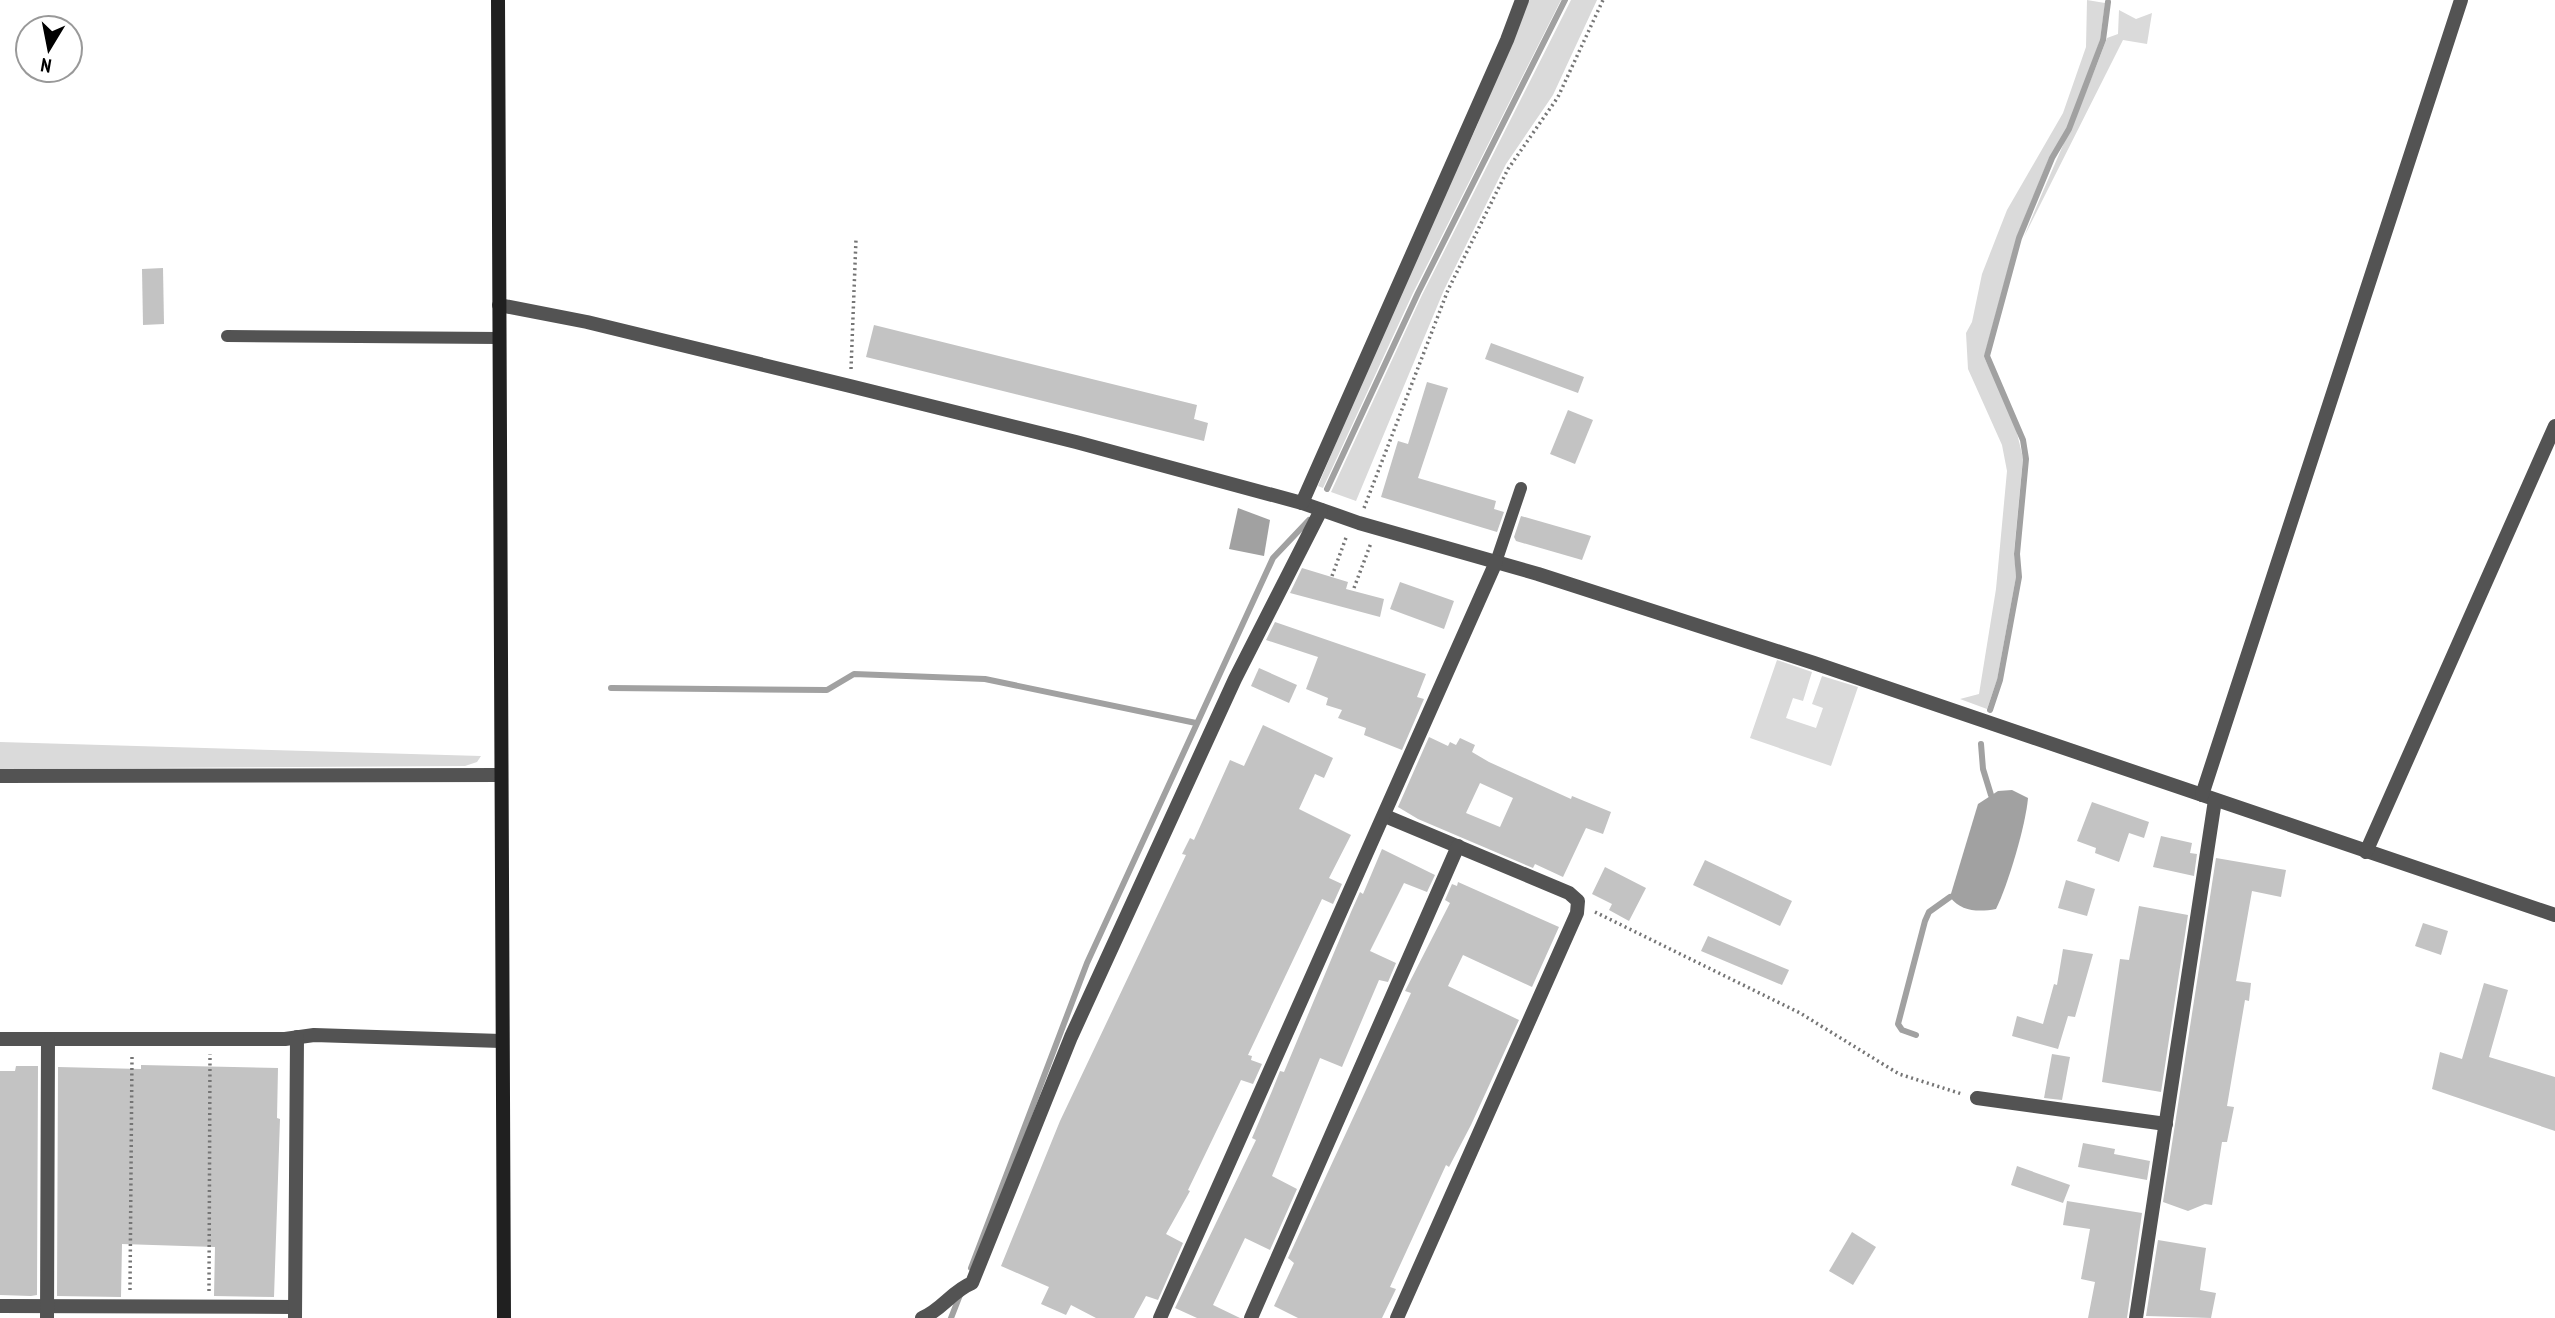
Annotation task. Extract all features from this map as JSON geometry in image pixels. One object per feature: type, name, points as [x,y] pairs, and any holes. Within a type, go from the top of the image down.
[{"type":"main road","points":[[498,0],[504,1318]]},
{"type":"street","points":[[1302,503],[1507,40],[1522,0]]},
{"type":"street","points":[[2136,1318],[2166,1124],[2208,798],[2461,0]]},
{"type":"street","points":[[499,305],[587,321],[1076,442],[1302,503],[1355,522],[1496,562],[1814,663],[2555,915]]},
{"type":"street","points":[[2366,852],[2555,426]]},
{"type":"street","points":[[922,1318],[932,1314],[957,1289],[972,1283],[1071,1037],[1241,666],[1321,510]]},
{"type":"street","points":[[1160,1318],[1385,817],[1496,562]]},
{"type":"street","points":[[0,776],[501,775]]},
{"type":"street","points":[[1385,817],[1569,893],[1578,901],[1577,913],[1396,1318]]},
{"type":"street","points":[[1251,1318],[1458,846]]},
{"type":"street","points":[[0,1039],[210,1040],[314,1035],[501,1041]]},
{"type":"street","points":[[0,1306],[47,1312],[130,1306],[209,1307],[295,1313],[298,1037]]},
{"type":"street","points":[[47,1312],[48,1040]]},
{"type":"street","points":[[1978,1098],[2166,1124]]},
{"type":"lane","points":[[226,336],[499,338]]},
{"type":"lane","points":[[1496,562],[1521,488]]},
{"type":"path","points":[[1332,576],[1448,290],[1508,169],[1558,97],[1603,0]]},
{"type":"path","points":[[850,386],[856,239]]},
{"type":"path","points":[[1354,588],[1376,528]]},
{"type":"path","points":[[1578,901],[1611,922],[1800,1013],[1899,1074],[1978,1098]]},
{"type":"path","points":[[130,1306],[132,1040]]},
{"type":"path","points":[[209,1307],[210,1040]]},
{"type":"shaded area","points":[[1529,0],[1561,0],[1413,293],[1323,488],[1318,486],[1390,314],[1476,128]]},
{"type":"shaded area","points":[[1571,0],[1597,0],[1553,95],[1506,164],[1444,290],[1356,501],[1331,492],[1422,295]]},
{"type":"shaded area","points":[[2087,0],[2105,3],[2100,40],[2068,128],[2049,158],[2017,236],[1984,357],[2014,421],[2023,458],[2014,552],[2016,577],[1997,680],[1987,709],[1960,699],[1979,694],[1996,589],[2007,471],[2002,445],[1968,369],[1966,333],[1972,322],[1982,274],[2007,210],[2063,113],[2086,47]]},
{"type":"shaded area","points":[[2119,10],[2136,19],[2152,13],[2147,44],[2123,40],[2024,237],[2107,38],[2118,34]]},
{"type":"shaded area","points":[[1238,508],[1270,520],[1264,556],[1229,549]]},
{"type":"shaded area","points":[[1777,660],[1812,672],[1803,701],[1793,698],[1786,718],[1816,728],[1823,708],[1812,704],[1822,676],[1858,687],[1831,766],[1750,738]]},
{"type":"shaded area","points":[[0,742],[481,756],[477,762],[465,766],[0,769]]},
{"type":"shaded area","points":[[2012,790],[2028,798],[2027,809],[2011,870],[1996,909],[1977,910],[1959,906],[1950,897],[1978,804],[1998,791]]},
{"type":"building","points":[[163,268],[164,324],[143,325],[142,269]]},
{"type":"building","points":[[874,325],[1197,405],[1194,419],[1208,423],[1204,441],[866,357]]},
{"type":"building","points":[[1491,343],[1584,377],[1578,393],[1485,359]]},
{"type":"building","points":[[1427,382],[1448,388],[1418,478],[1496,501],[1494,509],[1504,512],[1497,532],[1381,497],[1398,441],[1408,444]]},
{"type":"building","points":[[1568,410],[1593,420],[1575,464],[1550,454]]},
{"type":"building","points":[[1521,516],[1591,536],[1582,560],[1516,541],[1514,537]]},
{"type":"building","points":[[1302,568],[1348,582],[1346,589],[1384,599],[1380,617],[1290,593]]},
{"type":"building","points":[[1400,582],[1454,601],[1444,629],[1390,609]]},
{"type":"building","points":[[1275,622],[1426,674],[1417,697],[1424,699],[1402,750],[1364,735],[1366,728],[1338,718],[1342,710],[1326,705],[1328,698],[1306,689],[1318,657],[1266,640]]},
{"type":"building","points":[[1259,668],[1297,685],[1289,703],[1251,686]]},
{"type":"building","points":[[1263,725],[1333,758],[1324,778],[1315,774],[1299,809],[1351,835],[1329,878],[1342,884],[1333,904],[1322,899],[1248,1055],[1252,1056],[1251,1060],[1262,1064],[1253,1084],[1241,1080],[1188,1190],[1190,1191],[1166,1234],[1183,1243],[1158,1300],[1146,1296],[1134,1318],[1096,1318],[1071,1305],[1066,1315],[1041,1304],[1049,1287],[1001,1266],[1060,1121],[1186,855],[1182,854],[1190,838],[1194,840],[1230,760],[1244,766]]},
{"type":"building","points":[[1429,737],[1448,746],[1450,742],[1456,745],[1460,738],[1475,745],[1472,752],[1489,762],[1571,799],[1572,796],[1611,812],[1603,834],[1586,828],[1563,877],[1535,864],[1533,868],[1418,819],[1398,807]],"holes":[[[1480,783],[1513,798],[1500,827],[1466,813]]]},
{"type":"building","points":[[2092,802],[2149,822],[2144,838],[2129,833],[2119,862],[2095,853],[2096,848],[2077,841]]},
{"type":"building","points":[[2161,836],[2192,843],[2190,853],[2197,854],[2194,876],[2153,867]]},
{"type":"building","points":[[1382,849],[1435,875],[1427,892],[1404,883],[1370,951],[1396,963],[1388,982],[1379,980],[1342,1067],[1320,1058],[1272,1176],[1297,1189],[1270,1250],[1245,1238],[1213,1305],[1240,1318],[1197,1318],[1175,1308],[1256,1140],[1252,1138],[1280,1071],[1284,1072],[1351,912],[1360,892],[1363,894]]},
{"type":"building","points":[[2216,858],[2286,870],[2281,897],[2252,891],[2236,981],[2251,983],[2249,1001],[2245,1000],[2227,1106],[2234,1107],[2227,1142],[2222,1142],[2212,1205],[2205,1204],[2188,1211],[2163,1202]]},
{"type":"building","points":[[1705,860],[1792,901],[1780,926],[1693,885]]},
{"type":"building","points":[[1605,867],[1646,888],[1629,921],[1609,910],[1612,904],[1592,894]]},
{"type":"building","points":[[2066,880],[2095,889],[2087,916],[2058,908]]},
{"type":"building","points":[[1458,882],[1559,927],[1532,987],[1463,955],[1448,986],[1519,1020],[1471,1125],[1449,1167],[1446,1165],[1390,1287],[1396,1289],[1382,1318],[1298,1318],[1274,1306],[1294,1263],[1288,1258],[1411,993],[1405,991],[1450,903],[1445,900],[1452,884],[1457,886]]},
{"type":"building","points":[[2139,906],[2188,915],[2161,1092],[2102,1082],[2120,959],[2129,960]]},
{"type":"building","points":[[2423,923],[2448,931],[2441,955],[2415,946]]},
{"type":"building","points":[[1708,936],[1789,970],[1782,985],[1701,951]]},
{"type":"building","points":[[2063,949],[2093,954],[2075,1017],[2068,1016],[2058,1049],[2012,1036],[2017,1016],[2043,1024],[2054,984],[2057,985]]},
{"type":"building","points":[[2484,983],[2508,990],[2489,1057],[2555,1077],[2555,1131],[2432,1089],[2440,1052],[2462,1059]]},
{"type":"building","points":[[2052,1054],[2070,1057],[2062,1100],[2044,1098]]},
{"type":"building","points":[[141,1065],[278,1068],[277,1118],[280,1119],[274,1297],[214,1296],[215,1247],[122,1244],[121,1297],[57,1296],[58,1067],[141,1069]]},
{"type":"building","points":[[16,1066],[38,1066],[37,1295],[31,1296],[0,1295],[0,1071],[15,1071]]},
{"type":"building","points":[[2083,1143],[2115,1149],[2114,1154],[2150,1161],[2147,1180],[2078,1167]]},
{"type":"building","points":[[2017,1166],[2070,1185],[2063,1203],[2011,1185]]},
{"type":"building","points":[[2067,1201],[2142,1213],[2127,1318],[2088,1318],[2095,1282],[2081,1279],[2090,1229],[2063,1225]]},
{"type":"building","points":[[1852,1232],[1876,1247],[1853,1285],[1829,1271]]},
{"type":"building","points":[[2158,1240],[2206,1248],[2200,1290],[2216,1293],[2211,1318],[2146,1316]]},
{"type":"waterway","points":[[1327,489],[1418,293],[1565,0]]},
{"type":"waterway","points":[[1990,710],[2000,680],[2019,577],[2017,554],[2026,459],[2023,440],[1987,356],[2019,238],[2052,158],[2069,129],[2103,40],[2108,2]]},
{"type":"waterway","points":[[971,1268],[1087,963],[1273,558],[1309,520]]},
{"type":"waterway","points":[[611,688],[827,690],[854,674],[985,679],[1196,723]]},
{"type":"waterway","points":[[1981,744],[1983,769],[1991,795]]},
{"type":"waterway","points":[[1916,1035],[1902,1030],[1898,1024],[1925,921],[1929,912],[1950,897]]},
{"type":"waterway","points":[[951,1318],[960,1295]]}]
